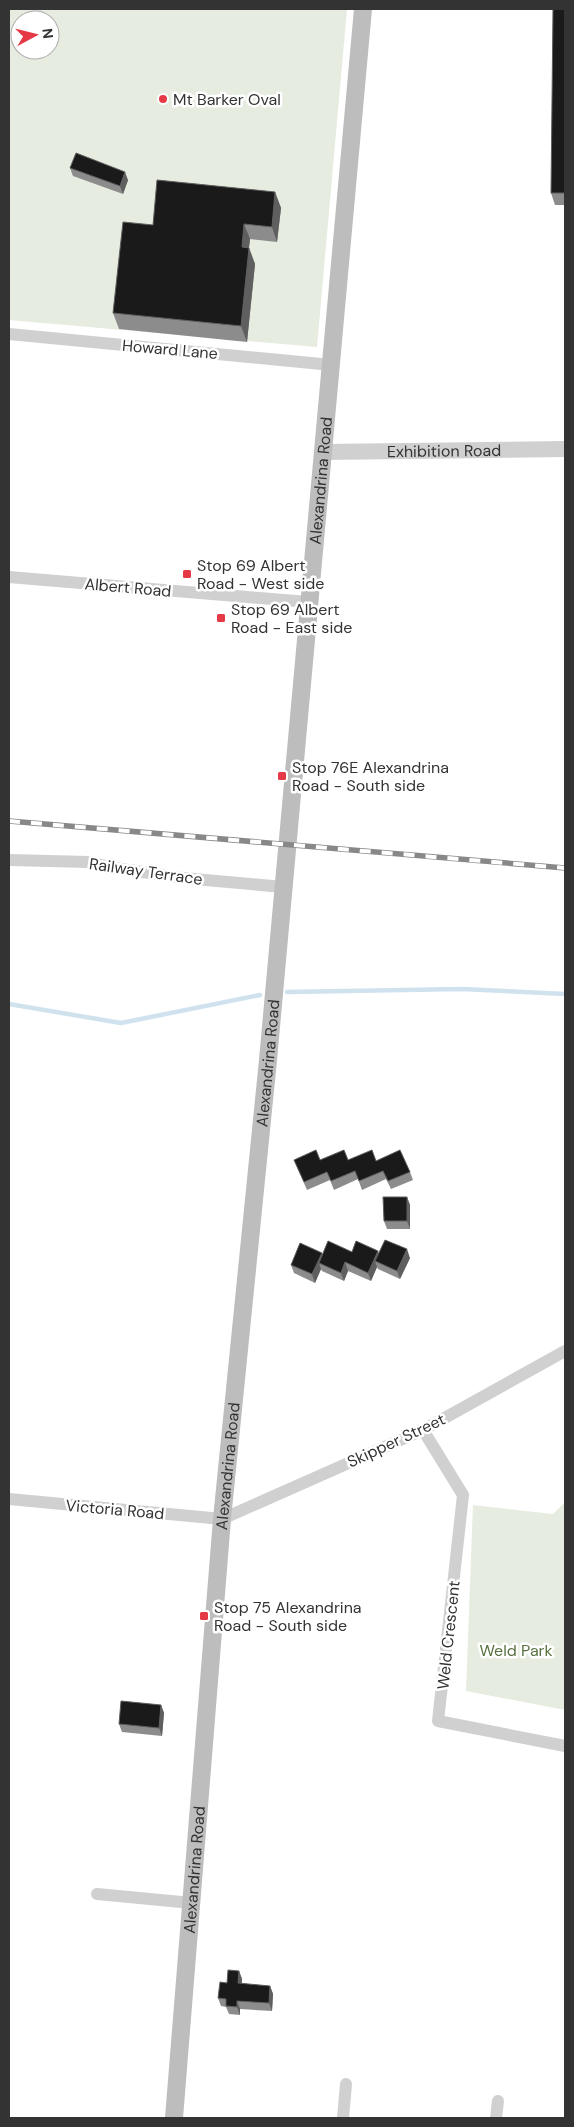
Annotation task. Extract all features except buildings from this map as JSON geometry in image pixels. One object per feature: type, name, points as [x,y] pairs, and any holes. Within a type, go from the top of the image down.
[{"type":"main road","name":"Alexandrina Road","points":[[174,2118],[222,1518],[332,364],[363,9]]},
{"type":"street","name":"Howard Lane","points":[[9,334],[332,364]]},
{"type":"street","name":"Exhibition Road","points":[[323,452],[565,449]]},
{"type":"street","name":"Albert Road","points":[[9,577],[308,602]]},
{"type":"street","name":"Railway Terrace","points":[[9,860],[88,862],[183,878],[283,887]]},
{"type":"street","name":"Skipper Street","points":[[222,1518],[423,1430],[565,1352]]},
{"type":"street","name":"Weld Crescent","points":[[423,1430],[463,1495],[438,1722],[565,1746]]},
{"type":"street","name":"Victoria Road","points":[[9,1499],[222,1518]]},
{"type":"street","points":[[96,1894],[192,1903]]},
{"type":"street","points":[[343,2118],[346,2084]]},
{"type":"street","points":[[496,2118],[498,2101]]},
{"type":"green space","points":[[9,9],[347,9],[317,347],[9,320]]},
{"type":"green space","name":"Weld Park","points":[[565,1502],[565,1710],[466,1691],[473,1505],[553,1514]]},
{"type":"waterway","points":[[287,992],[462,989],[565,994]]},
{"type":"waterway","points":[[9,1004],[121,1023],[260,995]]},
{"type":"railway","points":[[9,821],[565,868]]},
{"type":"place","name":"Mt Barker Oval","points":[[163,99]]},
{"type":"place","name":"Stop 69 Albert Road - West side","points":[[187,574]]},
{"type":"place","name":"Stop 69 Albert Road - East side","points":[[221,618]]},
{"type":"place","name":"Stop 76E Alexandrina Road - South side","points":[[282,776]]},
{"type":"place","name":"Stop 75 Alexandrina Road - South side","points":[[204,1616]]}]
